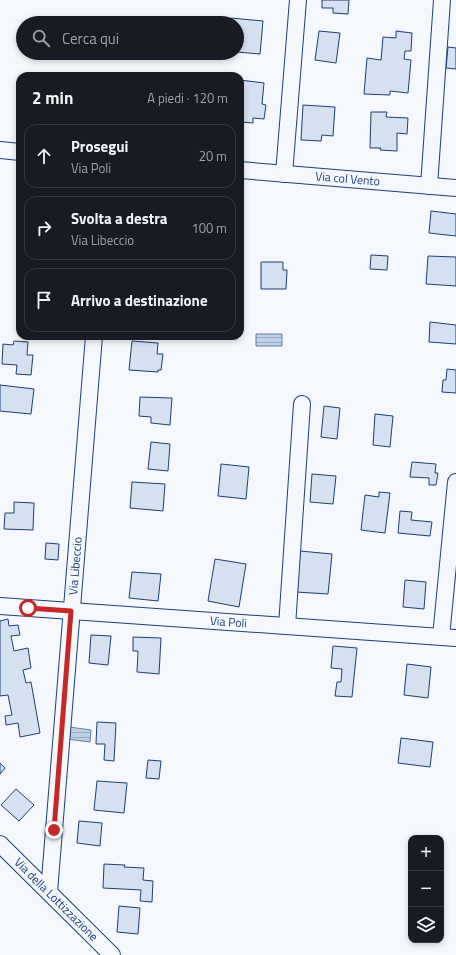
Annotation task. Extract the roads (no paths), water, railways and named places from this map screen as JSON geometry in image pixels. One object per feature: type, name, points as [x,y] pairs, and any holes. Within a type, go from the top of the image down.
[{"type":"street","points":[[284,174],[298,0]]},
{"type":"street","points":[[429,186],[442,0]]},
{"type":"street","points":[[0,150],[16,152]]},
{"type":"street","name":"Via col Vento","points":[[244,170],[456,188]]},
{"type":"street","name":"Via Libeccio","points":[[49,892],[94,340]]},
{"type":"street","points":[[287,626],[302,404]]},
{"type":"street","points":[[449,637],[456,482]]},
{"type":"street","name":"Via Poli","points":[[0,606],[449,637]]},
{"type":"street","name":"Via della Lottizzazione","points":[[0,844],[112,955]]},
{"type":"water","points":[[256,334],[282,334],[282,346],[256,346]]},
{"type":"water","points":[[69,727],[91,730],[90,742],[67,739]]}]
